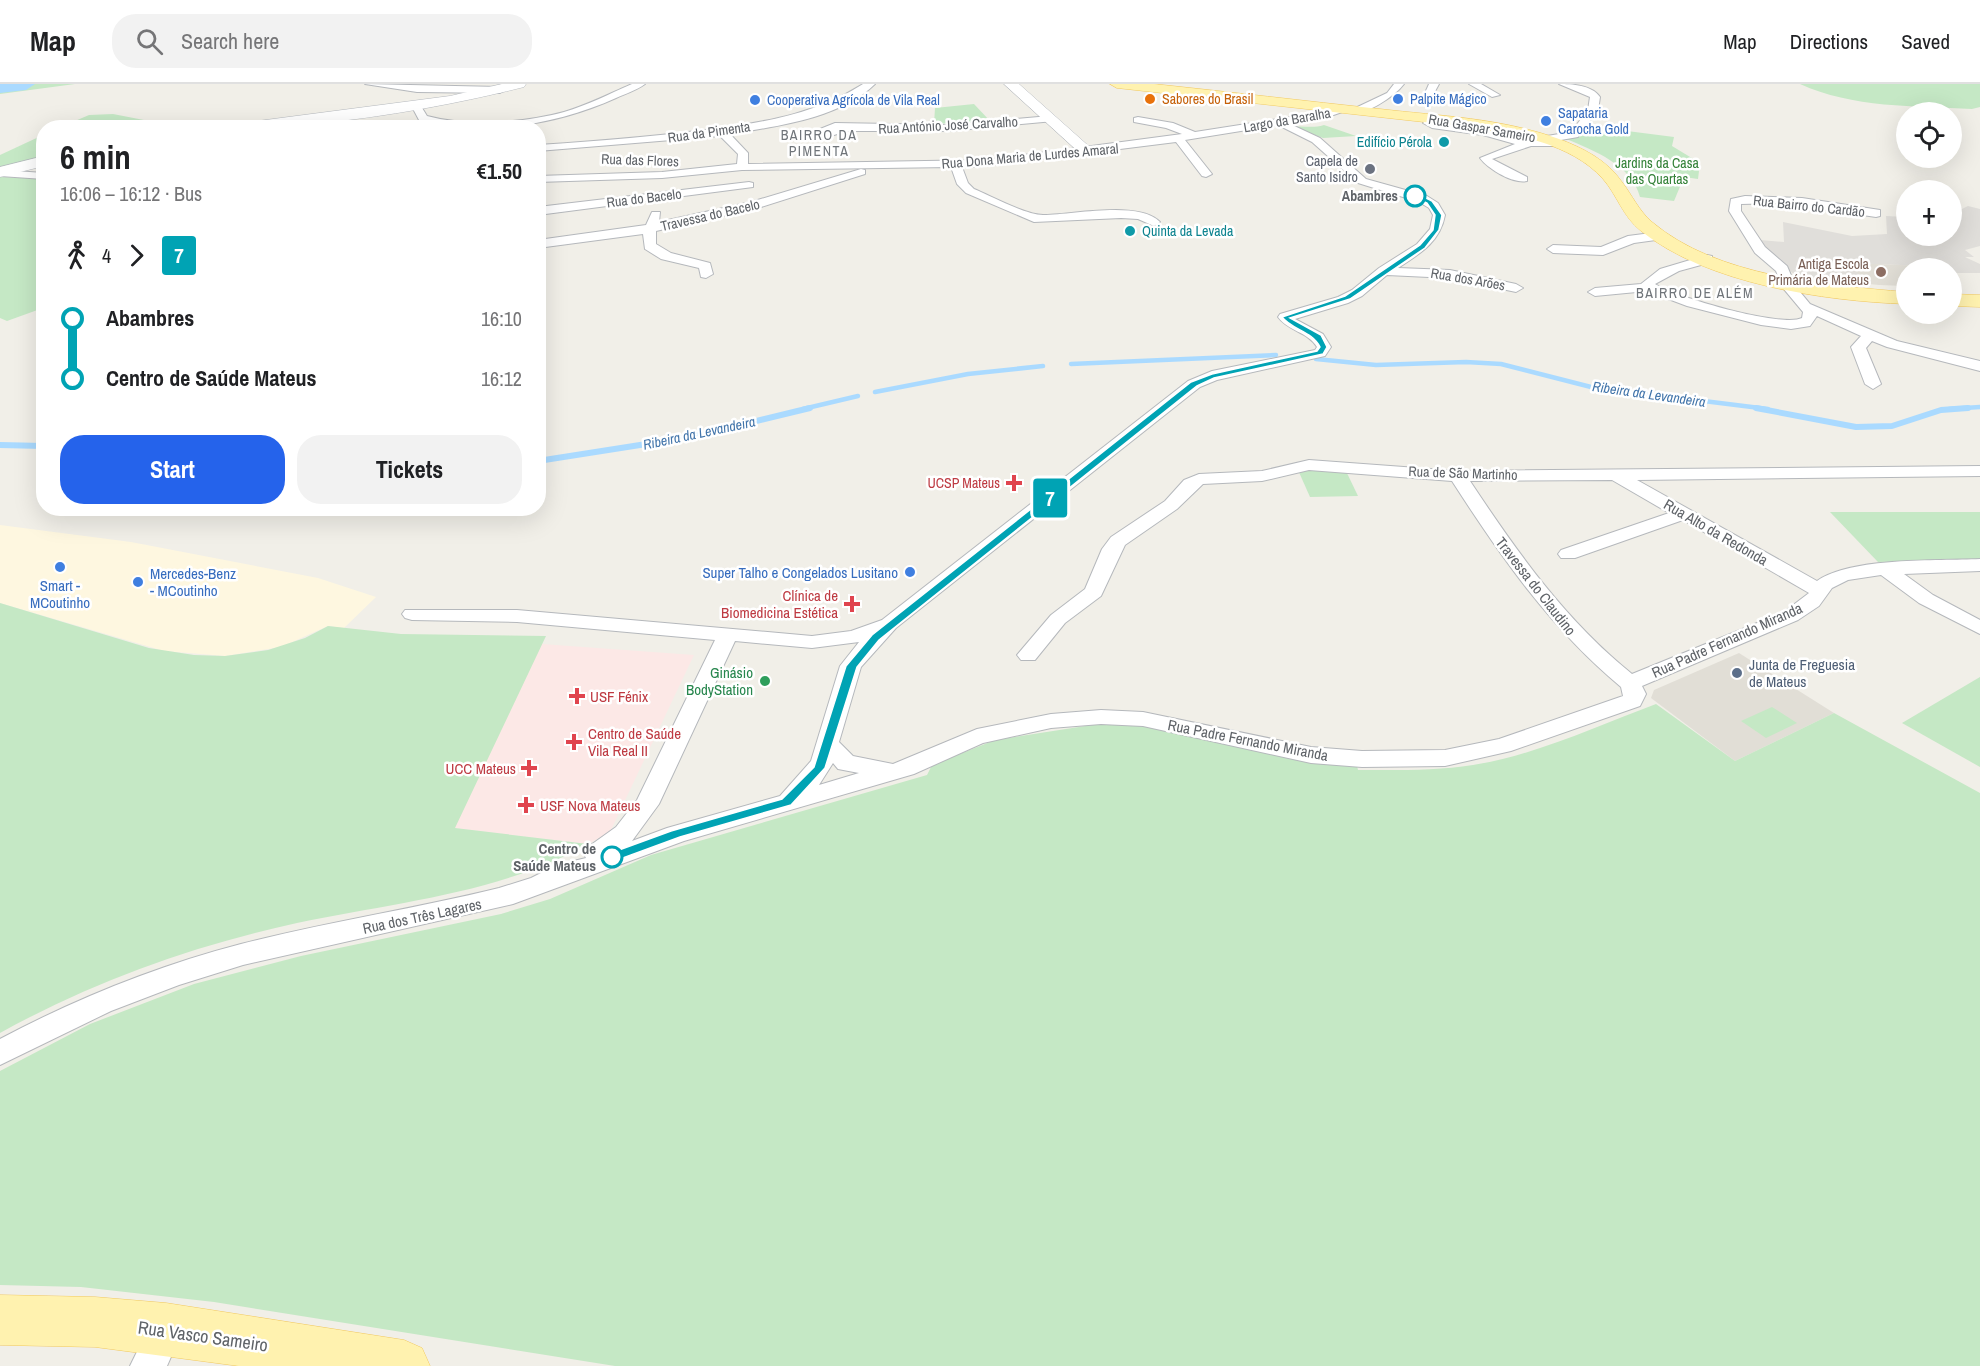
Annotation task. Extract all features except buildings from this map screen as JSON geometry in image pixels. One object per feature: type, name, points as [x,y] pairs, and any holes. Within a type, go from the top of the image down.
[{"type":"main road","points":[[298,120],[416,105],[500,90],[519,84]]},
{"type":"main road","name":"Rua Gaspar Sameiro","points":[[1125,84],[1430,119],[1537,141],[1585,157],[1604,171],[1636,216],[1659,236],[1707,259],[1787,283],[1854,294],[1896,297]]},
{"type":"main road","points":[[1016,85],[1087,152]]},
{"type":"main road","points":[[0,173],[36,163]]},
{"type":"main road","points":[[1962,300],[1980,301]]},
{"type":"main road","name":"Rua Vasco Sameiro","points":[[0,1320],[95,1322],[157,1347],[404,1366]]},
{"type":"street","points":[[370,84],[417,89],[500,90]]},
{"type":"street","points":[[509,120],[543,119],[576,111],[640,84]]},
{"type":"street","name":"Rua da Pimenta","points":[[546,147],[721,132],[818,112],[847,100],[870,84]]},
{"type":"street","name":"Largo da Baralha","points":[[1233,130],[1347,110],[1386,98],[1395,92],[1399,84]]},
{"type":"street","points":[[1474,84],[1495,95]]},
{"type":"street","points":[[1523,179],[1490,164],[1485,158],[1537,141],[1574,135],[1593,110],[1595,98],[1593,94],[1564,84]]},
{"type":"street","points":[[416,105],[423,118],[432,120]]},
{"type":"street","name":"Rua António José Carvalho","points":[[846,128],[950,128],[1050,119]]},
{"type":"street","points":[[1138,120],[1169,125],[1194,136]]},
{"type":"street","points":[[786,802],[815,775],[828,744],[851,666],[871,642],[1194,384],[1212,376],[1320,353],[1324,347],[1318,337],[1285,317],[1348,298],[1428,241],[1438,225],[1437,211],[1423,199],[1362,181],[1316,140],[1279,122]]},
{"type":"street","name":"Rua Dona Maria de Lurdes Amaral","points":[[546,179],[633,174],[662,175],[742,167],[956,165],[1087,152],[1233,130]]},
{"type":"street","points":[[721,132],[743,153],[742,167]]},
{"type":"street","points":[[1179,139],[1206,174]]},
{"type":"street","points":[[546,158],[574,159]]},
{"type":"street","name":"Rua das Flores","points":[[675,161],[742,167]]},
{"type":"street","points":[[956,165],[963,184],[970,191],[1029,216],[1051,219],[1121,214],[1141,216],[1154,222]]},
{"type":"street","name":"Travessa do Bacelo","points":[[546,243],[616,235],[763,203],[876,166]]},
{"type":"street","points":[[0,173],[36,175]]},
{"type":"street","points":[[662,175],[654,184],[656,214],[648,241],[654,249],[666,256],[700,264],[706,268],[706,274]]},
{"type":"street","name":"Rua do Bacelo","points":[[546,210],[749,185]]},
{"type":"street","name":"Rua Bairro do Cardão","points":[[1787,283],[1782,269],[1760,250],[1735,211],[1734,205],[1737,200],[1774,200],[1876,213]]},
{"type":"street","points":[[1553,249],[1603,251],[1632,239],[1659,236]]},
{"type":"street","points":[[1648,287],[1647,284],[1651,280],[1681,266],[1707,259]]},
{"type":"street","points":[[1681,266],[1697,275]]},
{"type":"street","name":"Rua dos Arões","points":[[1384,271],[1445,273],[1516,288]]},
{"type":"street","points":[[1595,292],[1648,287],[1676,300],[1785,324],[1807,322],[1811,316],[1808,308],[1787,283]]},
{"type":"street","points":[[1808,308],[1870,335],[1980,366]]},
{"type":"street","points":[[1870,335],[1857,347],[1873,384]]},
{"type":"street","name":"Rua de São Martinho","points":[[1028,655],[1058,619],[1094,592],[1111,549],[1118,541],[1171,505],[1195,480],[1262,476],[1310,465],[1458,476],[1612,472],[1980,471]]},
{"type":"street","name":"Rua Alto da Redonda","points":[[1612,472],[1820,591]]},
{"type":"street","name":"Travessa do Claudino","points":[[1458,476],[1522,572],[1561,620],[1591,653],[1630,683]]},
{"type":"street","points":[[1568,554],[1683,514]]},
{"type":"street","name":"Rua Padre Fernando Miranda","points":[[553,880],[676,834],[896,771],[986,735],[1042,723],[1101,717],[1143,719],[1311,755],[1362,759],[1445,758],[1503,746],[1627,704],[1635,698],[1630,683],[1791,616],[1812,602],[1825,584],[1843,575],[1885,569],[1980,565]]},
{"type":"street","points":[[1885,569],[1926,599],[1980,628]]},
{"type":"street","points":[[412,614],[517,616],[813,642],[841,650],[850,658],[851,666]]},
{"type":"street","points":[[813,642],[865,634],[902,616]]},
{"type":"street","name":"Rua dos Três Lagares","points":[[0,1053],[86,1009],[191,969],[279,946],[491,901],[553,880],[619,838],[646,804],[728,635]]},
{"type":"street","points":[[828,744],[846,763],[896,771]]},
{"type":"street","points":[[646,804],[648,818],[652,825],[676,834]]},
{"type":"shaded area","points":[[1968,206],[1980,209],[1980,246],[1965,250],[1974,257],[1965,257],[1980,264],[1980,273],[1962,273],[1962,258],[1896,258],[1896,265],[1848,263],[1869,284],[1825,280],[1794,274],[1773,258],[1760,240],[1784,242],[1783,222],[1852,236],[1887,234],[1886,216],[1896,216],[1896,246],[1962,246],[1962,209]]},
{"type":"shaded area","name":"Antiga Escola Primária de Mateus","points":[[1847,263],[1896,265],[1896,286],[1869,284]]},
{"type":"shaded area","points":[[0,525],[131,542],[318,578],[376,597],[344,628],[328,626],[281,647],[225,656],[164,651],[0,603]]},
{"type":"shaded area","name":"Centro de Saúde Vila Real II","points":[[542,644],[694,655],[610,832],[588,844],[454,828]]},
{"type":"shaded area","points":[[1739,653],[1834,713],[1735,761],[1651,698],[1654,690]]},
{"type":"green space","points":[[0,84],[75,84],[0,94]]},
{"type":"green space","points":[[1800,84],[1980,84],[1980,107],[1962,109],[1962,102],[1896,102],[1896,105],[1862,102],[1820,92]]},
{"type":"green space","points":[[974,104],[990,121],[934,124],[935,108]]},
{"type":"green space","points":[[113,114],[144,120],[77,120],[89,115]]},
{"type":"green space","points":[[1324,125],[1356,136],[1323,138],[1294,127]]},
{"type":"green space","name":"Jardins da Casa das Quartas","points":[[1588,126],[1674,137],[1672,146],[1700,163],[1698,179],[1684,177],[1674,201],[1640,197],[1636,186],[1620,167],[1588,148],[1566,139],[1583,135]]},
{"type":"green space","points":[[36,138],[36,159],[0,169],[0,155]]},
{"type":"green space","points":[[0,177],[36,178],[36,311],[7,321],[0,318]]},
{"type":"green space","points":[[1345,469],[1358,496],[1310,497],[1298,470]]},
{"type":"green space","points":[[1830,512],[1980,512],[1980,560],[1878,562]]},
{"type":"green space","points":[[0,603],[149,648],[194,655],[225,656],[268,650],[305,638],[328,626],[401,634],[546,636],[455,828],[588,844],[554,861],[483,885],[409,902],[297,923],[182,954],[71,997],[0,1033]]},
{"type":"green space","points":[[1980,677],[1980,767],[1902,723]]},
{"type":"green space","points":[[1656,704],[1735,761],[1834,713],[1980,793],[1980,1366],[615,1366],[214,1302],[81,1287],[0,1285],[0,1071],[90,1024],[194,984],[301,956],[501,914],[550,899],[651,855],[927,775],[932,765],[995,740],[1098,724],[1138,725],[1357,766],[1358,770],[1430,769],[1473,765],[1520,754]]},
{"type":"green space","points":[[1772,707],[1797,723],[1766,738],[1741,721]]},
{"type":"waterway","points":[[0,87],[26,84]]},
{"type":"waterway","name":"Ribeira da Levandeira","points":[[1071,364],[1276,355]]},
{"type":"waterway","name":"Ribeira da Levandeira","points":[[1316,359],[1376,365],[1466,362],[1501,364],[1591,387],[1768,409]]},
{"type":"waterway","name":"Ribeira da Levandeira","points":[[875,392],[968,374],[1043,366]]},
{"type":"waterway","name":"Ribeira da Levandeira","points":[[803,409],[858,396]]},
{"type":"waterway","name":"Ribeira da Levandeira","points":[[1949,409],[1980,407]]},
{"type":"waterway","name":"Ribeira da Levandeira","points":[[546,460],[691,437],[810,408]]},
{"type":"waterway","name":"Ribeira da Levandeira","points":[[1756,408],[1856,427],[1892,426],[1941,410],[1968,408]]},
{"type":"waterway","name":"Ribeira da Levandeira","points":[[0,445],[36,446]]},
{"type":"bus line","name":"7","points":[[612,857],[660,839],[786,802],[815,775],[819,768],[851,666],[875,638],[1194,384],[1212,376],[1320,353],[1324,347],[1321,340],[1285,317],[1348,298],[1361,291],[1384,271],[1422,247],[1433,236],[1439,215],[1429,202],[1415,196]]},
{"type":"place","name":"Sabores do Brasil","points":[[1150,99]]},
{"type":"place","name":"Palpite Mágico","points":[[1398,99]]},
{"type":"place","name":"Cooperativa Agrícola de Vila Real","points":[[755,100]]},
{"type":"place","name":"Sapataria Carocha Gold","points":[[1546,121]]},
{"type":"place","name":"Edifício Pérola","points":[[1444,142]]},
{"type":"place","name":"Capela de Santo Isidro","points":[[1370,169]]},
{"type":"place","name":"Abambres","points":[[1415,196]]},
{"type":"place","name":"Quinta da Levada","points":[[1130,231]]},
{"type":"place","name":"Antiga Escola Primária de Mateus","points":[[1881,272]]},
{"type":"place","name":"UCSP Mateus","points":[[1014,483]]},
{"type":"place","name":"Smart - MCoutinho","points":[[60,567]]},
{"type":"place","name":"Super Talho e Congelados Lusitano","points":[[910,572]]},
{"type":"place","name":"Mercedes-Benz - MCoutinho","points":[[138,582]]},
{"type":"place","name":"Clínica de Biomedicina Estética","points":[[852,604]]},
{"type":"place","name":"Junta de Freguesia de Mateus","points":[[1737,673]]},
{"type":"place","name":"Ginásio BodyStation","points":[[765,681]]},
{"type":"place","name":"USF Fénix","points":[[577,696]]},
{"type":"place","name":"Centro de Saúde Vila Real II","points":[[574,742]]},
{"type":"place","name":"UCC Mateus","points":[[529,768]]},
{"type":"place","name":"USF Nova Mateus","points":[[526,805]]},
{"type":"place","name":"Centro de Saúde Mateus","points":[[612,857]]},
{"type":"district","name":"BAIRRO DA PIMENTA","points":[[819,144]]},
{"type":"district","name":"BAIRRO DE ALÉM","points":[[1695,293]]}]
